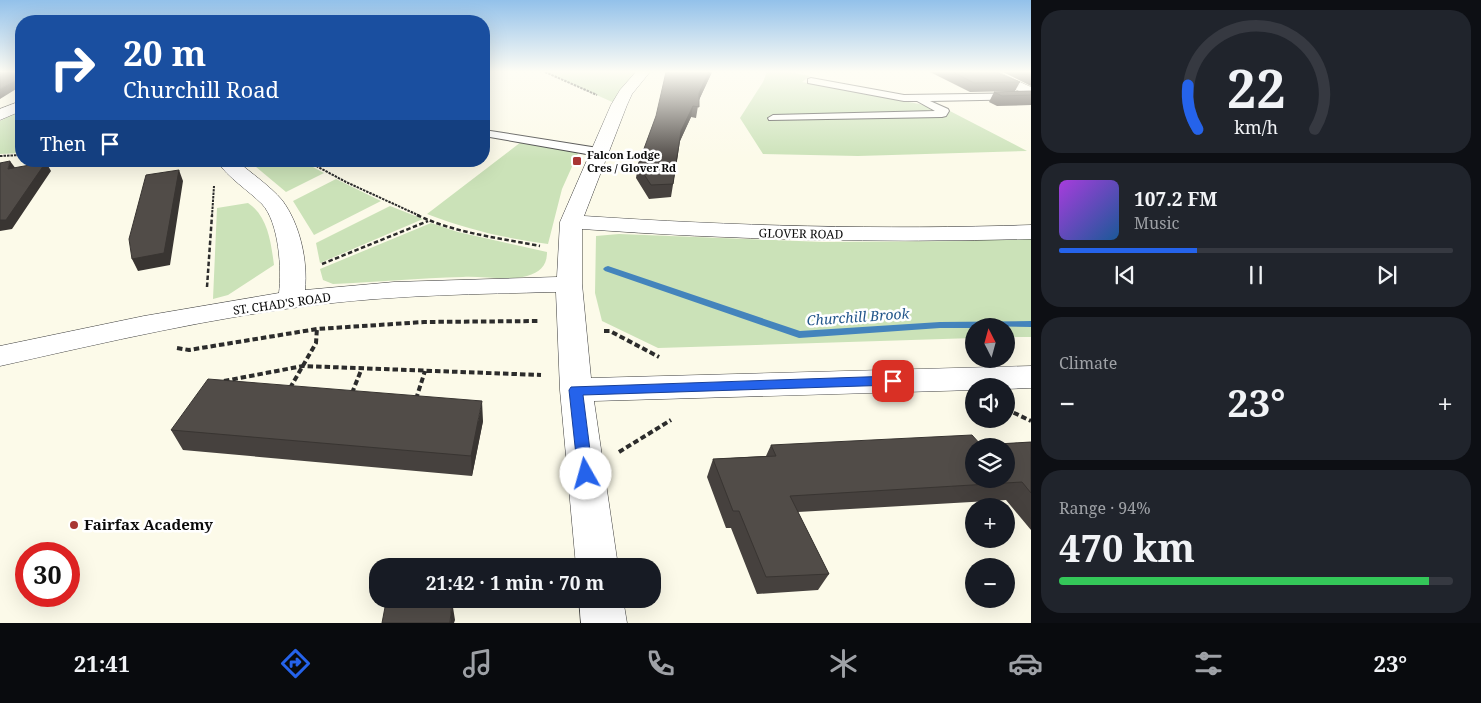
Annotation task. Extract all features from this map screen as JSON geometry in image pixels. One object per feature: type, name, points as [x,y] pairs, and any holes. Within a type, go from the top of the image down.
[{"type":"street","points":[[596,558],[586,474],[560,383],[572,330],[569,284],[571,222],[598,152],[621,101]]},
{"type":"street","points":[[0,115],[15,108]]},
{"type":"street","points":[[232,167],[273,203],[281,218],[292,250],[292,288]]},
{"type":"street","name":"GLOVER ROAD","points":[[571,222],[693,231],[831,235],[1031,232]]},
{"type":"street","name":"ST. CHAD'S ROAD","points":[[0,356],[204,315],[292,288],[319,298],[429,288],[569,284]]},
{"type":"street","points":[[560,383],[1031,377]]},
{"type":"street","points":[[602,608],[604,623]]},
{"type":"lane","points":[[773,118],[942,114],[944,111],[923,101]]},
{"type":"lane","points":[[490,134],[598,152]]},
{"type":"path","points":[[610,101],[619,105]]},
{"type":"path","points":[[0,156],[15,155]]},
{"type":"path","points":[[204,315],[215,178],[226,167]]},
{"type":"path","points":[[318,167],[428,220],[522,244],[571,250]]},
{"type":"path","points":[[292,288],[428,220]]},
{"type":"path","points":[[290,389],[316,343],[319,298]]},
{"type":"path","points":[[170,347],[189,350],[317,329],[424,322],[544,321],[544,330],[610,331],[661,358]]},
{"type":"path","points":[[220,382],[303,366],[425,371],[560,383]]},
{"type":"path","points":[[349,402],[362,368]]},
{"type":"path","points":[[414,406],[425,371]]},
{"type":"path","points":[[1015,413],[1031,421]]},
{"type":"path","points":[[586,474],[668,420],[678,420]]},
{"type":"green space","points":[[610,101],[622,101],[619,105]]},
{"type":"green space","points":[[751,101],[904,101],[946,109],[1027,151],[858,156],[763,154],[740,118]]},
{"type":"green space","points":[[15,113],[15,153],[0,154],[0,121]]},
{"type":"green space","points":[[521,142],[579,151],[562,189],[548,244],[487,233],[427,214]]},
{"type":"green space","points":[[256,167],[313,167],[324,173],[286,192]]},
{"type":"green space","points":[[336,179],[381,201],[314,235],[293,201]]},
{"type":"green space","points":[[248,203],[255,208],[264,223],[270,239],[274,265],[228,295],[213,299],[217,208]]},
{"type":"green space","points":[[390,206],[423,219],[320,263],[316,243]]},
{"type":"green space","points":[[431,223],[458,232],[547,252],[546,261],[536,273],[512,278],[471,277],[333,284],[323,280],[320,269]]},
{"type":"green space","points":[[619,234],[823,242],[967,241],[1031,237],[1031,337],[1015,337],[1015,318],[965,318],[965,338],[658,348],[602,321],[595,293],[596,236]]},
{"type":"building","points":[[659,101],[699,101],[699,107],[693,106],[681,131],[673,184],[651,185],[638,165],[656,116]]},
{"type":"building","points":[[10,161],[8,169],[43,167],[6,220],[0,220],[0,163]]},
{"type":"building","points":[[179,170],[164,253],[132,259],[129,239],[146,175]]},
{"type":"building","points":[[208,379],[482,401],[471,456],[171,430]]},
{"type":"building","points":[[972,435],[975,438],[965,438],[965,485],[790,496],[829,574],[766,577],[739,511],[733,511],[713,459],[776,456],[771,445]]},
{"type":"building","points":[[1031,442],[1031,493],[1022,482],[1015,482],[1015,443]]},
{"type":"building","points":[[385,608],[451,608],[450,623],[382,623]]},
{"type":"waterway","name":"Churchill Brook","points":[[608,269],[799,335],[940,325],[1031,324]]},
{"type":"place","name":"Falcon Lodge Cres / Glover Rd","points":[[577,161]]},
{"type":"place","name":"Fairfax Academy","points":[[74,525]]},
{"type":"route","points":[[586,474],[576,390],[893,381]]}]
